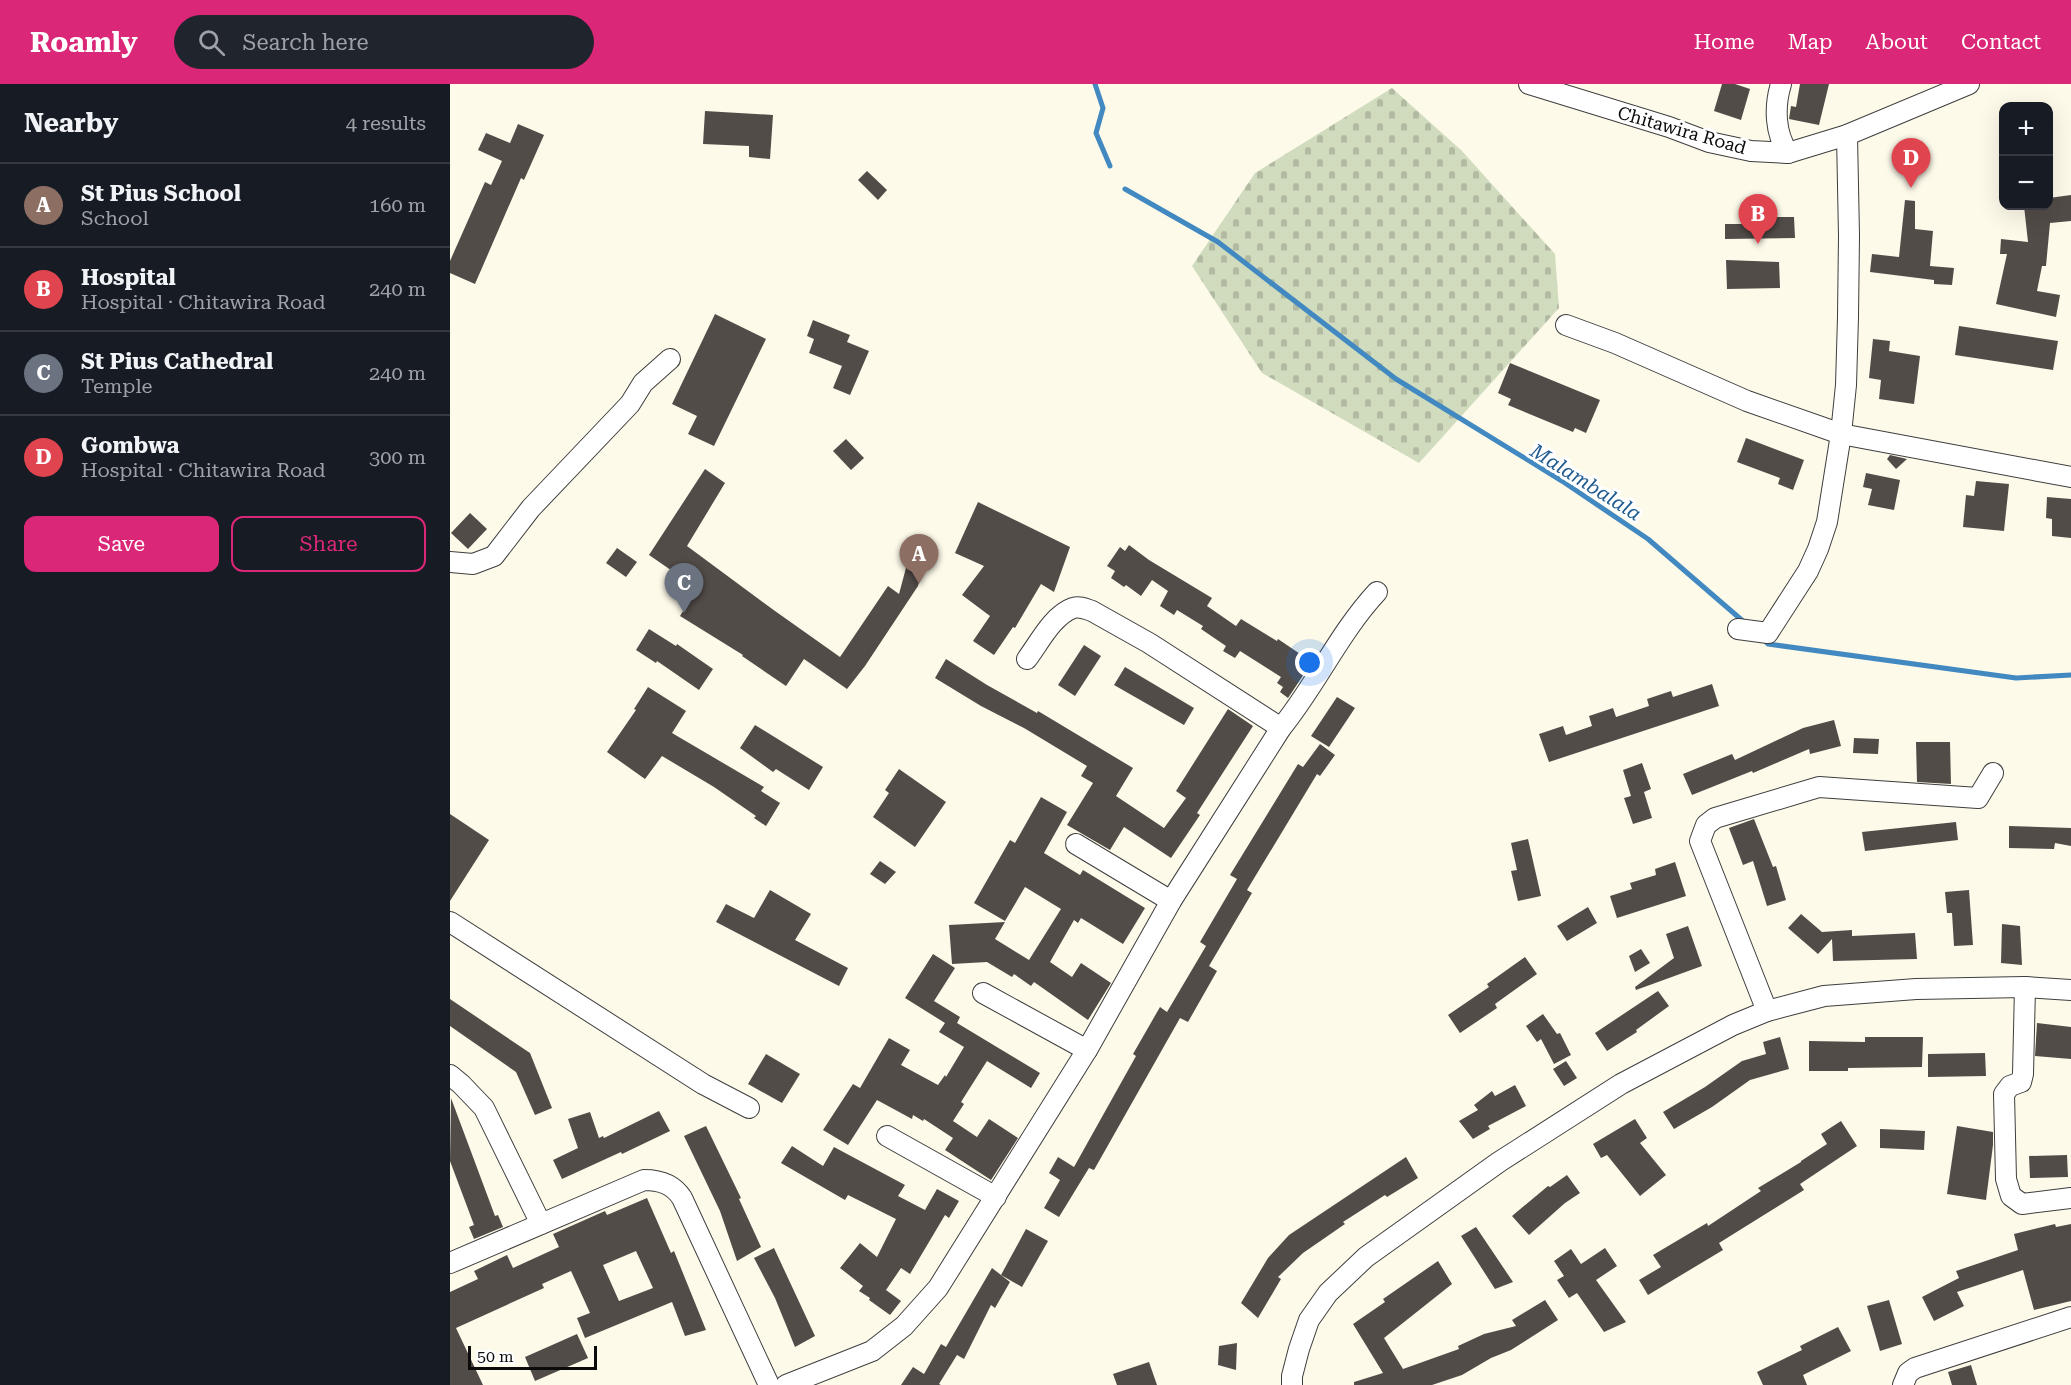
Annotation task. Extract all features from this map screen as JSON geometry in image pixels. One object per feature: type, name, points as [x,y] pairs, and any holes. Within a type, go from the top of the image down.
[{"type":"street","name":"Chitawira Road","points":[[1529,84],[1669,127],[1709,142],[1751,151],[1788,153],[1847,135],[1969,84]]},
{"type":"street","points":[[1781,84],[1778,93],[1777,124],[1780,141],[1788,153]]},
{"type":"street","points":[[1738,629],[1768,633],[1808,571],[1827,522],[1846,386],[1849,236],[1847,135]]},
{"type":"street","points":[[1566,325],[1614,343],[1747,401],[1841,434],[2071,477]]},
{"type":"street","points":[[451,566],[473,564],[494,556],[531,508],[630,404],[643,383],[670,359]]},
{"type":"street","points":[[786,1385],[872,1351],[904,1326],[938,1288],[1087,1050],[1171,901],[1317,674],[1377,592]]},
{"type":"street","points":[[1027,659],[1063,614],[1074,608],[1082,607],[1149,643],[1281,728]]},
{"type":"street","points":[[1767,1011],[1700,842],[1706,825],[1715,818],[1819,787],[1978,798],[1993,773]]},
{"type":"street","points":[[1076,844],[1171,901]]},
{"type":"street","points":[[450,922],[703,1084],[749,1108]]},
{"type":"street","points":[[2025,987],[2023,1074],[2020,1082],[2010,1086],[2004,1094],[2006,1179],[2011,1196],[2022,1204],[2071,1198]]},
{"type":"street","points":[[1292,1385],[1299,1348],[1309,1320],[1328,1293],[1366,1257],[1499,1162],[1621,1084],[1733,1024],[1767,1011],[1824,996],[1916,989],[2025,987],[2071,990]]},
{"type":"street","points":[[983,993],[1087,1050]]},
{"type":"street","points":[[450,1075],[484,1108],[541,1224]]},
{"type":"street","points":[[887,1136],[996,1197]]},
{"type":"street","points":[[450,1263],[644,1180],[655,1180],[672,1187],[682,1198],[769,1385]]},
{"type":"street","points":[[1903,1385],[1908,1373],[1915,1368],[2071,1317]]},
{"type":"green space","points":[[1392,88],[1462,151],[1555,254],[1559,308],[1419,463],[1262,373],[1192,266],[1255,173]]},
{"type":"building","points":[[1722,84],[1735,84],[1750,89],[1741,120],[1714,111]]},
{"type":"building","points":[[1800,84],[1829,84],[1819,125],[1789,119],[1791,106],[1796,107]]},
{"type":"building","points":[[705,111],[773,115],[770,159],[749,157],[749,146],[703,144]]},
{"type":"building","points":[[518,124],[544,135],[524,180],[521,178],[475,284],[450,273],[450,261],[485,182],[491,185],[502,161],[478,150],[486,133],[510,143]]},
{"type":"building","points":[[867,171],[887,190],[878,200],[858,180]]},
{"type":"building","points":[[2071,195],[2071,221],[2050,223],[2046,266],[2042,266],[2037,291],[2060,295],[2056,317],[1996,304],[2007,254],[2000,254],[2001,239],[2028,242],[2024,210],[2053,210],[2053,197]]},
{"type":"building","points":[[1905,200],[1915,201],[1915,229],[1933,231],[1930,266],[1954,268],[1952,285],[1934,284],[1934,280],[1870,272],[1872,254],[1899,257]]},
{"type":"building","points":[[1747,205],[1773,205],[1773,217],[1794,217],[1795,238],[1725,239],[1725,224],[1747,224]]},
{"type":"building","points":[[1726,260],[1779,262],[1780,288],[1727,289]]},
{"type":"building","points":[[715,314],[766,339],[714,446],[688,434],[697,416],[672,404]]},
{"type":"building","points":[[813,320],[850,335],[847,342],[869,351],[850,395],[833,388],[842,366],[809,353],[814,339],[807,336]]},
{"type":"building","points":[[1959,326],[2058,341],[2053,370],[1955,355]]},
{"type":"building","points":[[1873,339],[1890,341],[1889,351],[1920,356],[1914,404],[1879,399],[1881,380],[1869,378]]},
{"type":"building","points":[[1510,363],[1600,400],[1586,433],[1575,428],[1573,432],[1508,405],[1511,399],[1498,393]]},
{"type":"building","points":[[1746,438],[1804,460],[1793,490],[1778,484],[1780,478],[1737,462]]},
{"type":"building","points":[[846,439],[864,458],[851,470],[833,451]]},
{"type":"building","points":[[1890,455],[1907,459],[1896,469],[1887,459]]},
{"type":"building","points":[[705,469],[725,483],[687,546],[840,657],[888,586],[899,594],[914,538],[930,543],[918,586],[847,689],[804,659],[786,686],[743,655],[680,616],[697,588],[649,555]]},
{"type":"building","points":[[1866,473],[1900,480],[1894,510],[1868,505],[1872,489],[1863,487]]},
{"type":"building","points":[[1976,481],[2009,484],[2004,531],[1963,527],[1966,495],[1974,496]]},
{"type":"building","points":[[2047,497],[2071,499],[2071,538],[2052,536],[2052,519],[2046,518]]},
{"type":"building","points":[[978,502],[1070,547],[1054,592],[1041,584],[1015,628],[1013,627],[994,655],[973,641],[990,616],[962,595],[984,566],[955,553]]},
{"type":"building","points":[[470,513],[487,529],[468,549],[451,533]]},
{"type":"building","points":[[1129,545],[1149,560],[1212,598],[1207,606],[1236,626],[1241,619],[1277,641],[1278,639],[1312,662],[1288,698],[1280,692],[1283,687],[1277,683],[1281,677],[1240,651],[1235,658],[1223,651],[1226,646],[1201,629],[1203,626],[1177,610],[1174,615],[1160,606],[1168,591],[1152,580],[1141,596],[1111,578],[1115,571],[1107,566],[1120,547],[1125,551]]},
{"type":"building","points":[[617,548],[637,562],[626,577],[606,563]]},
{"type":"building","points":[[649,629],[676,646],[677,644],[713,669],[699,690],[657,661],[656,663],[636,650]]},
{"type":"building","points":[[1084,645],[1101,656],[1075,696],[1058,685]]},
{"type":"building","points":[[946,659],[987,685],[1037,713],[1038,711],[1133,768],[1116,796],[1164,828],[1186,798],[1176,791],[1228,709],[1253,726],[1197,813],[1200,815],[1171,858],[1124,827],[1110,850],[1067,825],[1093,783],[1081,776],[1087,766],[935,678]]},
{"type":"building","points":[[1125,667],[1194,708],[1184,725],[1114,685]]},
{"type":"building","points":[[1712,684],[1719,706],[1549,762],[1539,734],[1563,726],[1566,735],[1592,726],[1589,716],[1613,708],[1616,717],[1649,706],[1647,699],[1671,691],[1673,697]]},
{"type":"building","points":[[648,687],[686,711],[672,733],[764,787],[761,791],[780,803],[766,826],[754,818],[756,816],[714,787],[662,756],[645,779],[607,752],[636,710],[634,709]]},
{"type":"building","points":[[1337,697],[1355,708],[1329,747],[1311,736]]},
{"type":"building","points":[[1834,720],[1841,746],[1810,754],[1809,749],[1753,773],[1752,771],[1692,795],[1683,774],[1732,754],[1735,760],[1803,728]]},
{"type":"building","points":[[755,725],[823,767],[809,790],[776,769],[773,772],[740,748]]},
{"type":"building","points":[[1854,738],[1879,739],[1878,754],[1853,753]]},
{"type":"building","points":[[1916,742],[1950,742],[1951,784],[1917,782]]},
{"type":"building","points":[[1320,744],[1335,755],[1320,776],[1317,774],[1247,890],[1252,893],[1209,966],[1217,971],[1188,1022],[1180,1018],[1094,1170],[1089,1168],[1059,1217],[1044,1208],[1060,1180],[1049,1173],[1058,1157],[1074,1167],[1136,1056],[1133,1054],[1160,1007],[1167,1012],[1206,946],[1200,942],[1237,879],[1230,875],[1298,764],[1303,767]]},
{"type":"building","points":[[1642,763],[1651,789],[1644,792],[1652,818],[1633,824],[1624,798],[1631,796],[1623,770]]},
{"type":"building","points":[[899,769],[946,802],[915,847],[873,817],[889,793],[885,790]]},
{"type":"building","points":[[1041,797],[1067,812],[1044,853],[1080,875],[1083,870],[1145,908],[1123,944],[1081,918],[1078,923],[1074,920],[1050,962],[1072,977],[1081,963],[1111,983],[1088,1020],[1034,982],[1031,986],[1014,974],[1012,977],[987,962],[952,964],[949,925],[1005,922],[995,939],[1029,960],[1061,909],[1025,887],[1005,921],[974,903],[1010,840],[1015,843]]},
{"type":"building","points":[[450,814],[489,840],[450,901]]},
{"type":"building","points":[[1754,819],[1773,867],[1776,866],[1786,900],[1767,906],[1753,861],[1743,865],[1729,828]]},
{"type":"building","points":[[1956,822],[1958,840],[1865,851],[1862,832]]},
{"type":"building","points":[[2009,826],[2071,828],[2071,846],[2055,843],[2054,849],[2009,848]]},
{"type":"building","points":[[1528,839],[1541,896],[1518,901],[1511,871],[1517,870],[1511,843]]},
{"type":"building","points":[[880,861],[896,872],[885,884],[870,874]]},
{"type":"building","points":[[1675,862],[1686,896],[1617,918],[1610,896],[1632,889],[1630,883],[1656,875],[1655,869]]},
{"type":"building","points":[[770,890],[811,914],[795,940],[848,968],[839,986],[716,922],[726,904],[754,918]]},
{"type":"building","points":[[1969,890],[1973,945],[1954,946],[1952,913],[1947,913],[1945,892]]},
{"type":"building","points":[[1588,907],[1597,923],[1567,941],[1557,926]]},
{"type":"building","points":[[1801,914],[1822,932],[1852,930],[1852,936],[1915,933],[1917,959],[1833,961],[1832,939],[1818,954],[1788,928]]},
{"type":"building","points":[[2002,924],[2020,926],[2022,965],[2001,963]]},
{"type":"building","points":[[1688,926],[1702,966],[1636,990],[1635,987],[1674,958],[1666,934]]},
{"type":"building","points":[[1641,949],[1650,963],[1635,972],[1629,956]]},
{"type":"building","points":[[933,954],[955,968],[934,1001],[960,1017],[957,1023],[1040,1073],[1031,1088],[987,1061],[961,1102],[964,1104],[953,1121],[977,1137],[989,1119],[1018,1138],[991,1180],[945,1150],[953,1138],[924,1119],[923,1121],[913,1115],[912,1119],[877,1100],[848,1145],[823,1130],[853,1084],[860,1088],[889,1038],[910,1050],[901,1065],[938,1085],[945,1075],[946,1077],[964,1047],[939,1032],[945,1023],[905,998]]},
{"type":"building","points":[[1525,957],[1537,974],[1495,1004],[1497,1008],[1460,1033],[1448,1015],[1489,987],[1487,984]]},
{"type":"building","points":[[1658,991],[1669,1006],[1636,1030],[1637,1032],[1607,1051],[1595,1033]]},
{"type":"building","points":[[450,999],[530,1053],[552,1108],[535,1115],[516,1072],[450,1026]]},
{"type":"building","points":[[1543,1014],[1557,1034],[1560,1033],[1571,1055],[1554,1064],[1541,1039],[1537,1042],[1526,1026]]},
{"type":"building","points":[[2037,1023],[2071,1027],[2071,1059],[2035,1056]]},
{"type":"building","points":[[1780,1037],[1789,1069],[1750,1080],[1712,1107],[1674,1129],[1663,1112],[1742,1061],[1766,1054],[1763,1042]]},
{"type":"building","points":[[1865,1037],[1923,1037],[1922,1067],[1809,1071],[1809,1041],[1865,1042]]},
{"type":"building","points":[[1985,1053],[1986,1076],[1928,1077],[1928,1054]]},
{"type":"building","points":[[766,1054],[800,1074],[782,1103],[748,1084]]},
{"type":"building","points":[[1566,1061],[1577,1078],[1564,1086],[1553,1069]]},
{"type":"building","points":[[1515,1085],[1526,1106],[1488,1126],[1490,1129],[1473,1139],[1459,1121],[1478,1110],[1474,1105],[1492,1091],[1495,1096]]},
{"type":"building","points":[[451,1098],[495,1216],[498,1215],[503,1227],[474,1239],[469,1227],[474,1225],[450,1161]]},
{"type":"building","points":[[659,1111],[670,1131],[562,1179],[553,1160],[578,1148],[568,1119],[590,1112],[599,1138],[603,1136],[604,1138]]},
{"type":"building","points":[[1635,1119],[1647,1138],[1640,1143],[1666,1175],[1640,1196],[1607,1155],[1601,1158],[1593,1144]]},
{"type":"building","points":[[1841,1121],[1857,1146],[1800,1184],[1804,1190],[1719,1243],[1723,1250],[1648,1295],[1639,1280],[1661,1267],[1653,1255],[1707,1223],[1708,1226],[1761,1191],[1758,1188],[1827,1144],[1821,1134]]},
{"type":"building","points":[[706,1126],[741,1198],[739,1199],[761,1247],[737,1261],[720,1211],[684,1136]]},
{"type":"building","points":[[1957,1126],[1993,1132],[1986,1200],[1947,1194]]},
{"type":"building","points":[[1880,1129],[1925,1131],[1924,1150],[1880,1148]]},
{"type":"building","points":[[792,1146],[823,1166],[834,1147],[905,1185],[898,1196],[925,1210],[937,1189],[959,1201],[949,1218],[945,1215],[910,1274],[901,1268],[886,1290],[901,1301],[890,1315],[859,1291],[863,1286],[840,1268],[860,1243],[877,1257],[896,1219],[848,1195],[845,1200],[781,1163]]},
{"type":"building","points":[[2067,1155],[2068,1177],[2030,1178],[2029,1156]]},
{"type":"building","points":[[1406,1157],[1418,1178],[1387,1197],[1385,1195],[1343,1222],[1345,1224],[1303,1253],[1278,1277],[1281,1279],[1258,1318],[1241,1303],[1268,1258],[1289,1235]]},
{"type":"building","points":[[1567,1175],[1580,1193],[1565,1203],[1529,1235],[1512,1216],[1548,1186],[1550,1187]]},
{"type":"building","points":[[647,1198],[671,1253],[674,1251],[706,1330],[685,1336],[672,1302],[585,1338],[577,1318],[590,1313],[571,1271],[542,1284],[544,1288],[456,1328],[483,1385],[450,1385],[450,1292],[478,1279],[474,1271],[507,1255],[513,1268],[559,1247],[553,1234],[605,1211],[607,1215]],"holes":[[[636,1251],[653,1288],[619,1301],[603,1265]]]},
{"type":"building","points":[[2055,1224],[2056,1227],[2071,1224],[2071,1301],[2034,1310],[2023,1270],[1957,1292],[1964,1306],[1934,1321],[1922,1297],[1959,1278],[1956,1271],[2018,1250],[2014,1234]]},
{"type":"building","points":[[1476,1227],[1513,1282],[1495,1289],[1461,1236]]},
{"type":"building","points":[[1026,1229],[1048,1241],[1022,1287],[1001,1275]]},
{"type":"building","points":[[774,1248],[815,1336],[795,1347],[775,1298],[754,1258]]},
{"type":"building","points":[[1605,1248],[1617,1266],[1596,1280],[1626,1322],[1604,1332],[1577,1293],[1569,1298],[1557,1280],[1564,1276],[1554,1261],[1571,1249],[1581,1264]]},
{"type":"building","points":[[1438,1261],[1452,1284],[1384,1338],[1403,1369],[1459,1349],[1458,1346],[1484,1334],[1516,1326],[1512,1320],[1545,1300],[1558,1320],[1511,1350],[1491,1358],[1462,1375],[1432,1385],[1354,1385],[1354,1382],[1383,1373],[1353,1324],[1385,1302],[1383,1299]]},
{"type":"building","points":[[992,1268],[1010,1282],[995,1308],[991,1305],[964,1359],[957,1355],[939,1384],[941,1385],[901,1385],[913,1367],[924,1374],[941,1344],[946,1347]]},
{"type":"building","points":[[1889,1300],[1902,1344],[1880,1351],[1867,1306]]},
{"type":"building","points":[[1838,1327],[1851,1351],[1803,1375],[1807,1385],[1763,1385],[1757,1372],[1802,1350],[1800,1346]]},
{"type":"building","points":[[577,1334],[588,1358],[535,1381],[525,1357]]},
{"type":"building","points":[[1237,1343],[1236,1370],[1218,1365],[1219,1346]]},
{"type":"building","points":[[1149,1362],[1157,1385],[1117,1385],[1113,1374]]},
{"type":"building","points":[[1971,1365],[1977,1385],[1952,1385],[1948,1372]]},
{"type":"waterway","name":"Malambalala","points":[[1095,84],[1103,108],[1096,133],[1110,166]]},
{"type":"waterway","name":"Malambalala","points":[[1125,189],[1218,242],[1396,379],[1562,481],[1648,539],[1744,622]]},
{"type":"waterway","name":"Malambalala","points":[[1762,638],[1768,644],[2016,678],[2071,675]]},
{"type":"place","name":"Gombwa","points":[[1911,188]]},
{"type":"place","name":"Hospital","points":[[1758,244]]},
{"type":"place","name":"St Pius School","points":[[919,584]]},
{"type":"place","name":"St Pius Cathedral","points":[[684,613]]}]
